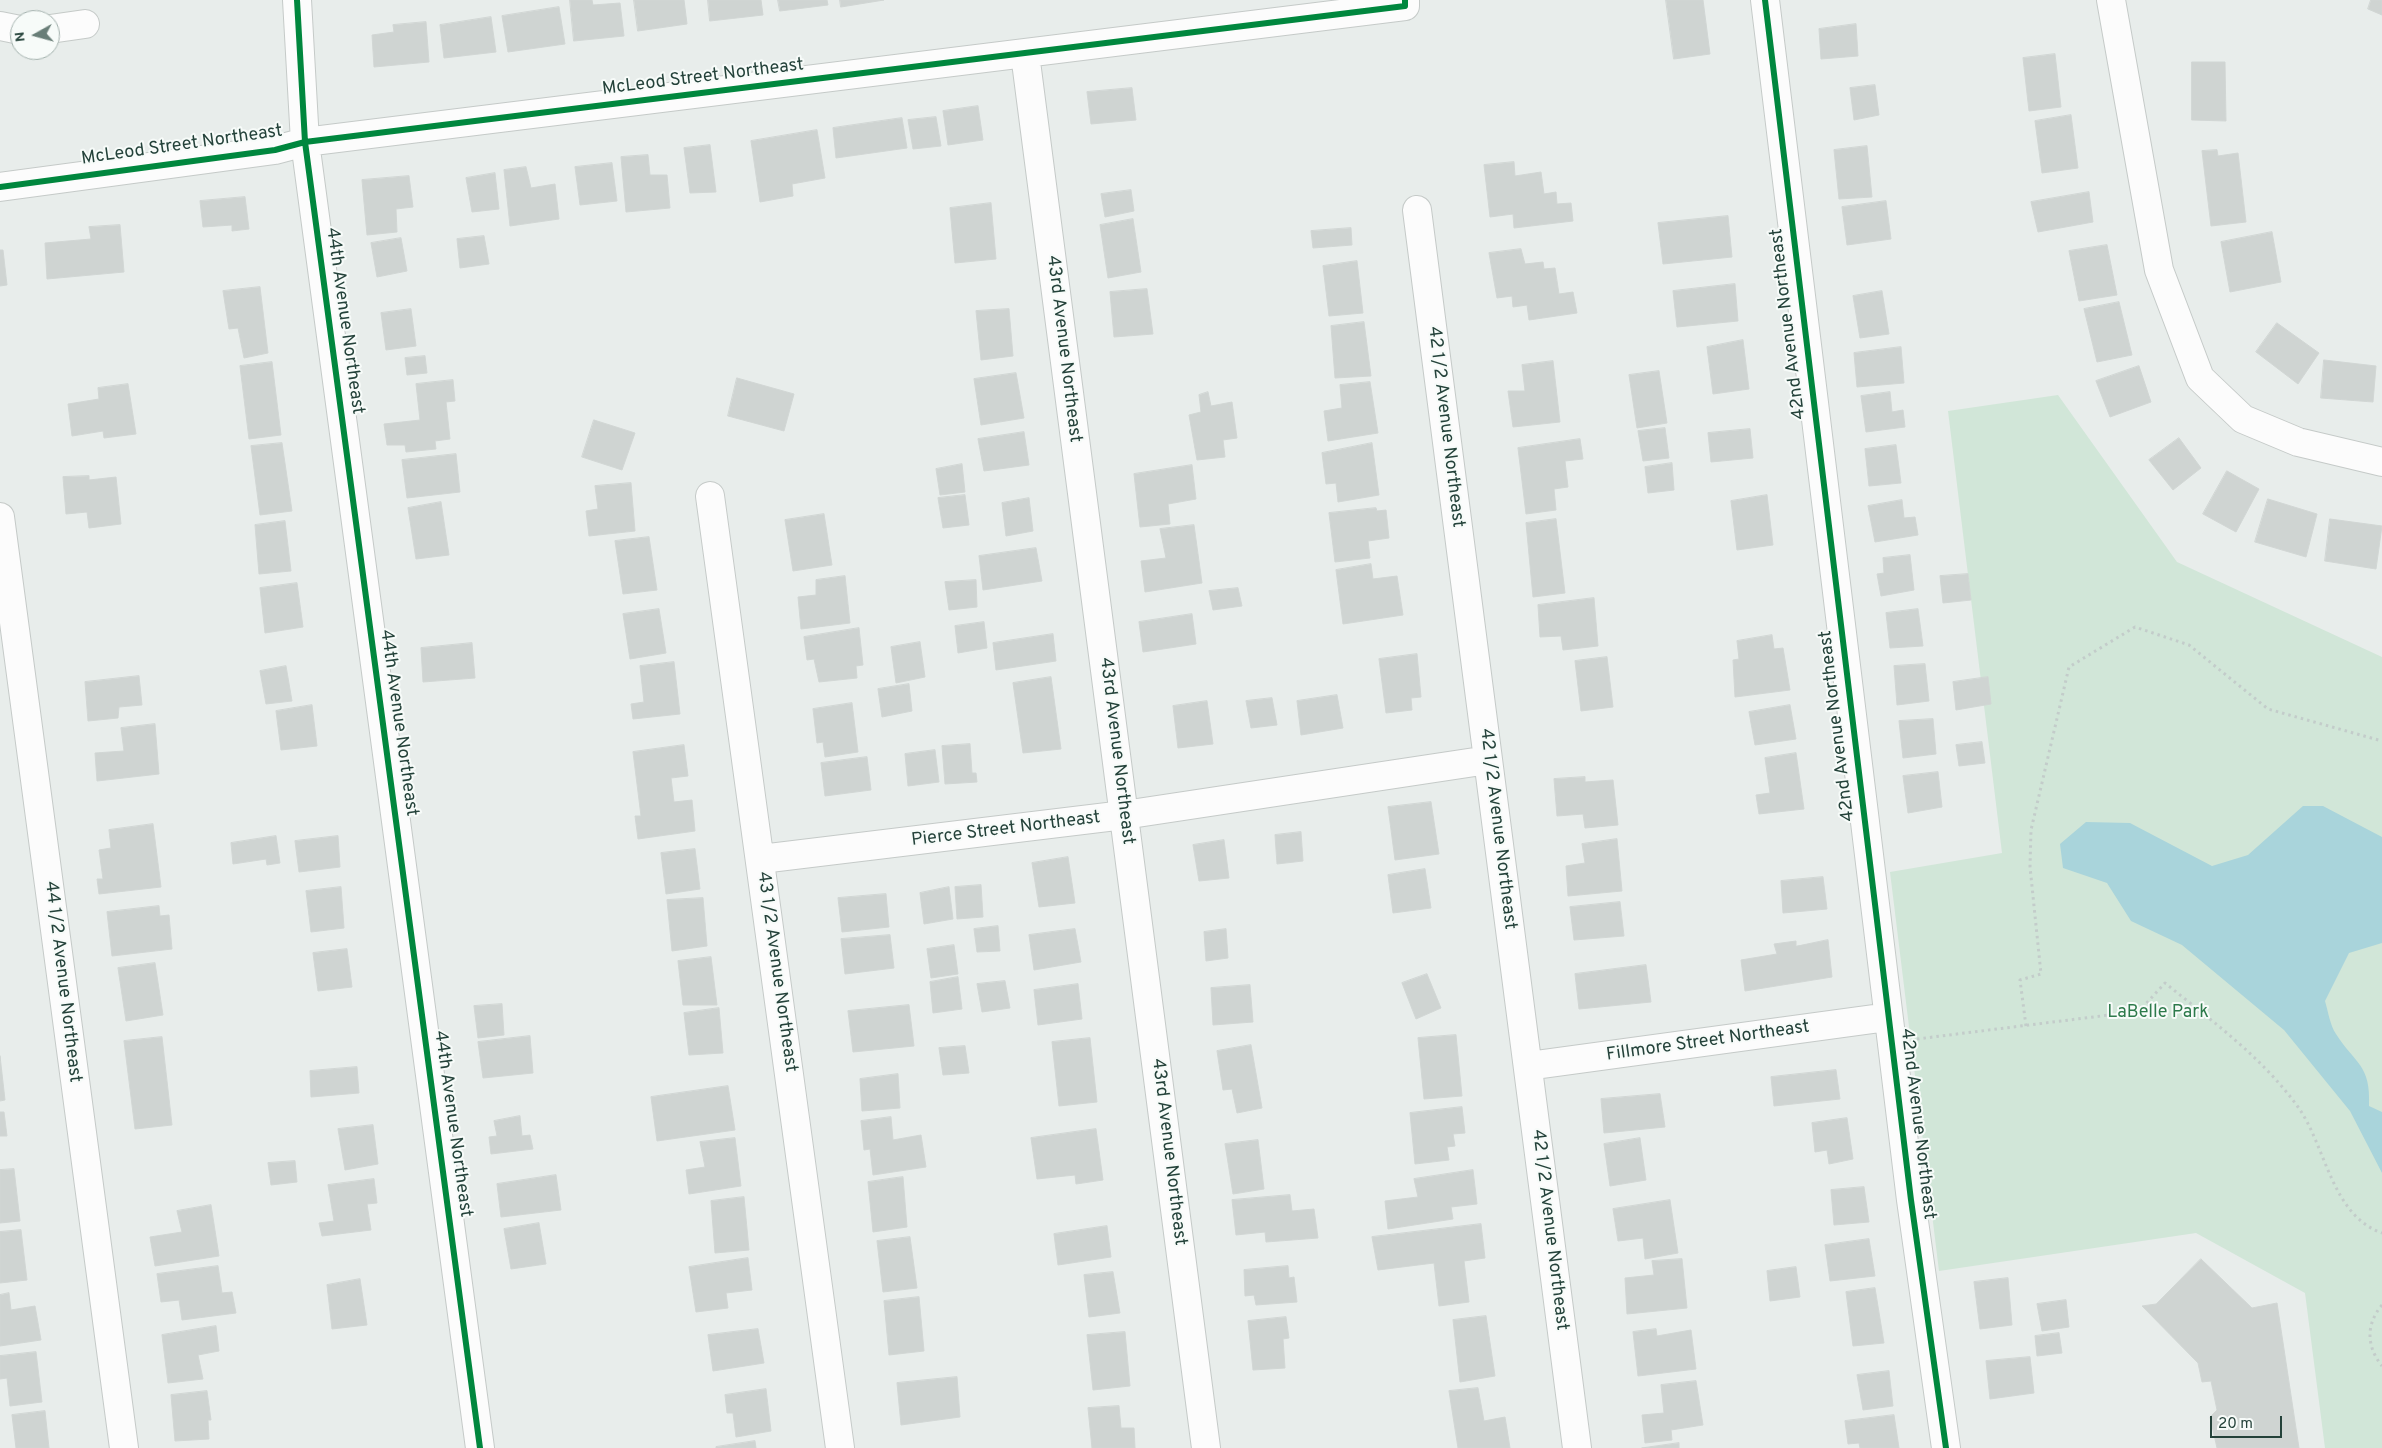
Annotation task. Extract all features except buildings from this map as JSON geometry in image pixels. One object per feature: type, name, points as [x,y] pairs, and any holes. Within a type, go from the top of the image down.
[{"type":"street","name":"44th Avenue Northeast","points":[[297,0],[305,142],[480,1448]]},
{"type":"street","name":"McLeod Street Northeast","points":[[0,187],[275,150],[305,142],[1405,6],[1405,0]]},
{"type":"street","name":"42nd Avenue Northeast","points":[[1765,0],[1911,1200],[1946,1448]]},
{"type":"street","points":[[2111,0],[2159,270],[2200,378],[2243,419],[2298,442],[2382,462]]},
{"type":"street","points":[[60,28],[85,24]]},
{"type":"street","name":"43rd Avenue Northeast","points":[[1025,54],[1206,1448]]},
{"type":"street","name":"42 1/2 Avenue Northeast","points":[[1417,210],[1577,1448]]},
{"type":"street","name":"43 1/2 Avenue Northeast","points":[[710,496],[840,1448]]},
{"type":"street","name":"44 1/2 Avenue Northeast","points":[[0,517],[5,581],[124,1448]]},
{"type":"street","name":"Pierce Street Northeast","points":[[761,859],[1124,815],[1488,760]]},
{"type":"street","name":"Fillmore Street Northeast","points":[[1528,1066],[1890,1030]]},
{"type":"path","points":[[2026,1026],[2020,980],[2041,974],[2030,867],[2031,830],[2069,667],[2135,627],[2189,645],[2268,709],[2382,741]]},
{"type":"path","points":[[1890,1030],[2026,1026],[2117,1014],[2142,1008],[2165,983],[2243,1046],[2298,1107],[2310,1128],[2340,1195],[2357,1218],[2382,1233]]},
{"type":"path","points":[[2382,1305],[2373,1316],[2369,1340],[2373,1355],[2382,1366]]},
{"type":"green space","name":"LaBelle Park","points":[[2058,395],[2177,562],[2382,657],[2382,1448],[2325,1448],[2305,1293],[2196,1233],[1939,1271],[1890,872],[2002,853],[1948,411]]},
{"type":"water","points":[[2303,806],[2323,806],[2382,837],[2382,943],[2349,953],[2325,1001],[2334,1030],[2364,1073],[2369,1092],[2369,1106],[2382,1112],[2382,1173],[2350,1111],[2284,1030],[2182,945],[2131,921],[2107,883],[2063,868],[2060,844],[2086,822],[2130,823],[2212,866],[2248,855]]},
{"type":"cycle path","points":[[297,0],[305,142],[480,1448]]},
{"type":"cycle path","points":[[0,187],[275,150],[305,142],[1405,6],[1405,0]]},
{"type":"cycle path","points":[[1765,0],[1911,1200],[1946,1448]]}]
